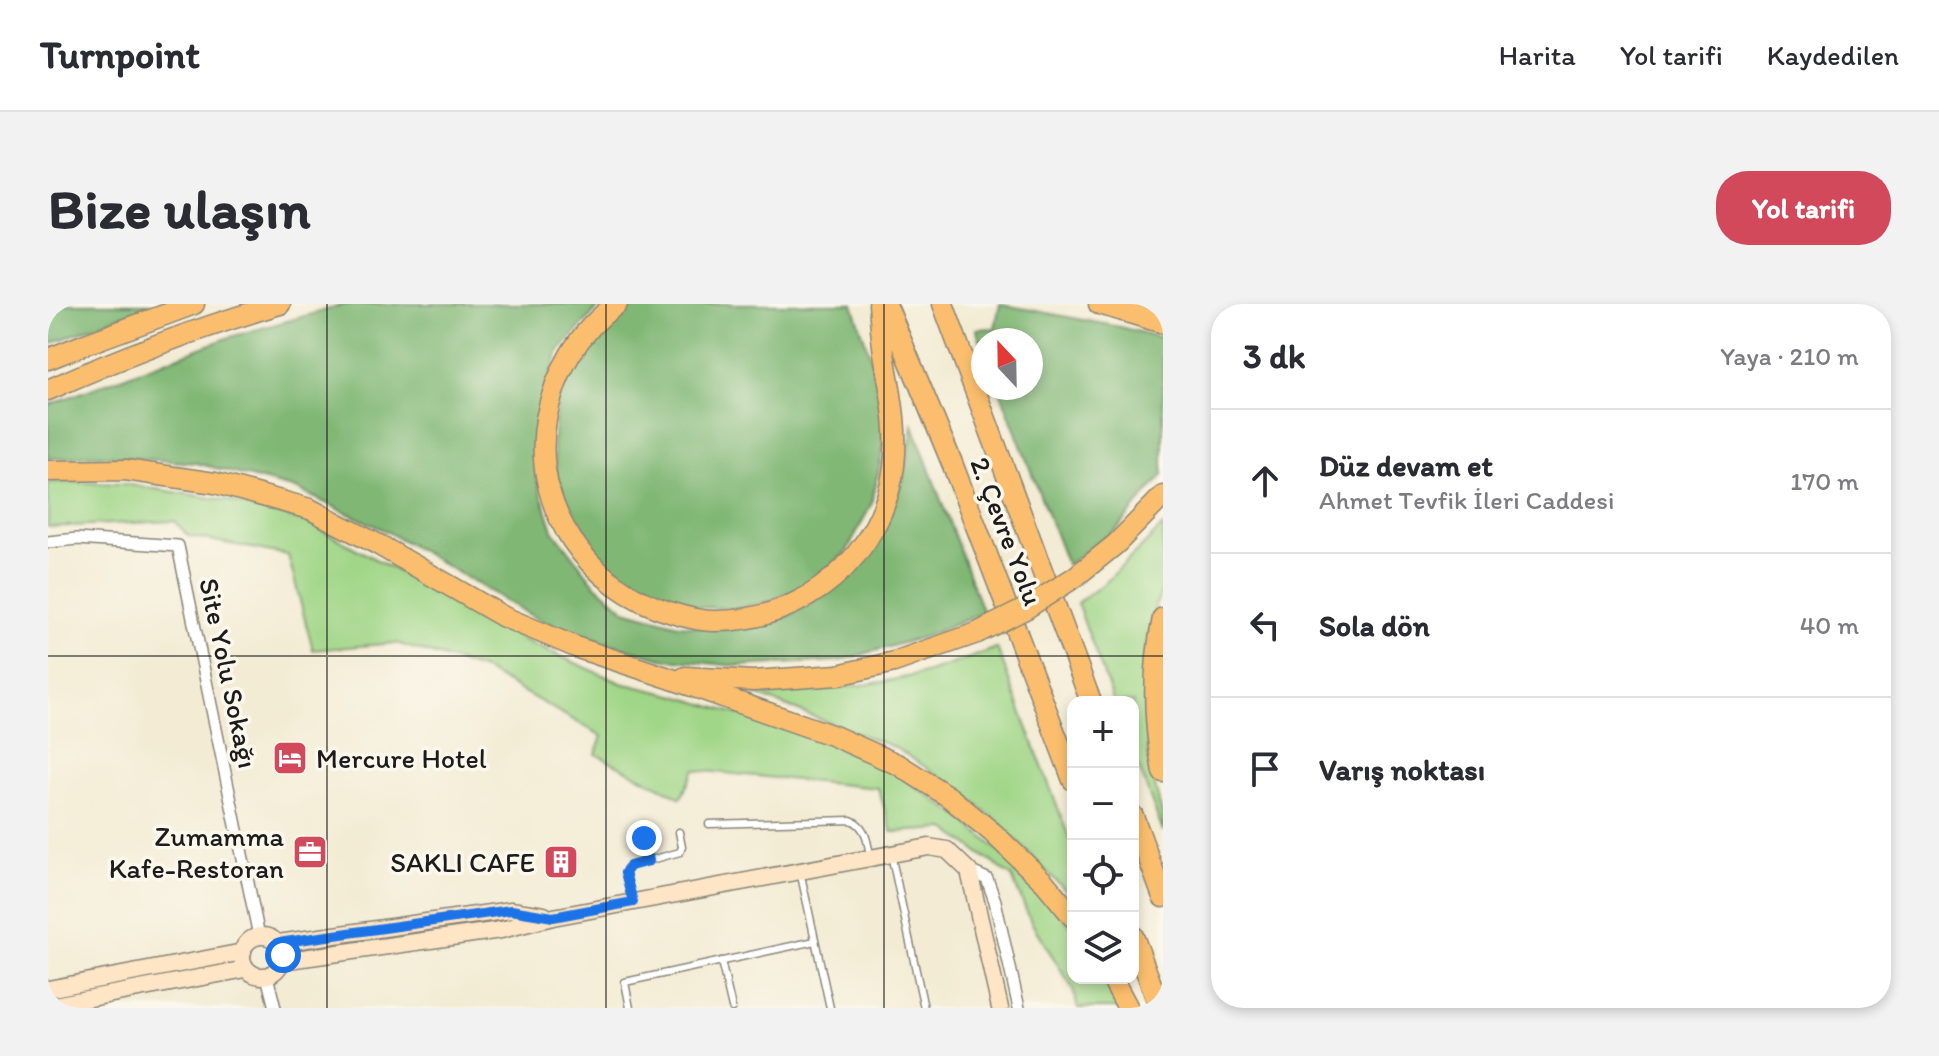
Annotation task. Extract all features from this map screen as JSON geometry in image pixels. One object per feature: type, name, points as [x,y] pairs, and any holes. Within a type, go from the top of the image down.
[{"type":"highway","points":[[48,359],[194,304]]},
{"type":"highway","points":[[48,390],[215,323],[280,304]]},
{"type":"highway","points":[[617,304],[590,328],[567,359],[550,402],[544,444],[546,478],[555,510],[588,561],[619,589],[657,608],[711,621],[777,611],[800,602],[838,575],[868,538],[880,515],[894,467],[893,397],[882,345],[879,304]]},
{"type":"highway","name":"2. Çevre Yolu","points":[[886,304],[952,463],[1068,768]]},
{"type":"highway","points":[[1099,304],[1163,323]]},
{"type":"highway","name":"2. Çevre Yolu","points":[[944,306],[1089,696]]},
{"type":"highway","points":[[48,471],[125,470],[215,483],[310,509],[504,617],[578,648],[834,736],[899,765],[949,797],[993,833],[1045,883],[1069,912]]},
{"type":"highway","points":[[669,678],[753,681],[838,675],[894,662],[977,633],[1025,609],[1075,577],[1116,544],[1163,496]]},
{"type":"highway","points":[[1163,618],[1156,651],[1154,695],[1163,772]]},
{"type":"highway","points":[[1139,832],[1163,897]]},
{"type":"highway","points":[[1139,952],[1160,1008]]},
{"type":"highway","points":[[1115,984],[1128,1008]]},
{"type":"street","name":"Site Yolu Sokağı","points":[[48,542],[77,539],[178,546],[259,936]]},
{"type":"street","points":[[282,961],[501,930],[553,917],[929,847],[947,850],[969,871],[987,879],[995,901],[1019,1008]]},
{"type":"street","points":[[969,871],[1000,1008]]},
{"type":"street","points":[[278,943],[511,910],[553,917]]},
{"type":"street","points":[[259,936],[278,943],[283,955],[277,971],[267,976],[256,975],[245,960],[249,941],[259,936]]},
{"type":"street","points":[[48,989],[245,960]]},
{"type":"street","points":[[48,1006],[245,960]]},
{"type":"street","points":[[267,976],[275,1008]]},
{"type":"lane","points":[[709,824],[851,820],[864,829],[871,858]]},
{"type":"lane","points":[[633,902],[626,871],[630,866],[680,852],[679,832]]},
{"type":"lane","points":[[644,838],[649,861]]},
{"type":"lane","points":[[891,854],[924,1008]]},
{"type":"lane","points":[[800,871],[830,1008]]},
{"type":"lane","points":[[630,1008],[625,982],[815,941]]},
{"type":"lane","points":[[721,961],[732,1008]]},
{"type":"green space","points":[[60,304],[151,304],[48,345],[48,313]]},
{"type":"green space","points":[[347,304],[602,304],[559,351],[539,407],[537,481],[553,530],[594,583],[625,610],[679,625],[729,629],[789,616],[840,585],[891,513],[904,475],[913,425],[983,613],[924,637],[839,661],[737,666],[665,659],[539,620],[386,531],[296,489],[196,463],[93,455],[48,459],[48,405],[230,337]]},
{"type":"green space","points":[[638,304],[853,304],[879,383],[884,444],[872,503],[847,551],[811,584],[771,601],[733,609],[669,601],[608,568],[577,530],[559,493],[553,444],[557,402],[574,362],[608,323]]},
{"type":"green space","points":[[1000,304],[1163,338],[1163,475],[1118,528],[1067,565],[1004,400],[1043,400],[1043,328],[995,328]]},
{"type":"green space","points":[[48,483],[124,484],[224,500],[307,522],[525,641],[621,683],[677,696],[820,739],[891,770],[960,817],[1036,883],[1067,922],[1067,979],[1031,922],[1012,877],[946,829],[892,832],[878,788],[694,770],[681,798],[596,754],[602,736],[484,670],[396,643],[313,650],[288,555],[188,536],[175,521],[48,527]]},
{"type":"green space","points":[[1163,526],[1163,589],[1155,606],[1147,642],[1144,685],[1148,757],[1163,819],[1163,832],[1139,768],[1139,696],[1112,696],[1077,603],[1106,582]]},
{"type":"green space","points":[[997,648],[1067,832],[1067,892],[1000,824],[955,786],[894,747],[751,693],[879,683],[940,668]]},
{"type":"green space","points":[[1070,984],[1106,984],[1119,1008],[1078,1008]]},
{"type":"place","name":"Mercure Hotel","points":[[290,758]]},
{"type":"place","name":"Zumamma Kafe-Restoran","points":[[310,852]]},
{"type":"place","name":"SAKLI CAFE","points":[[561,862]]},
{"type":"route","points":[[283,955],[278,943],[511,910],[553,917],[633,902],[625,873],[630,866],[649,861],[644,838]]}]
